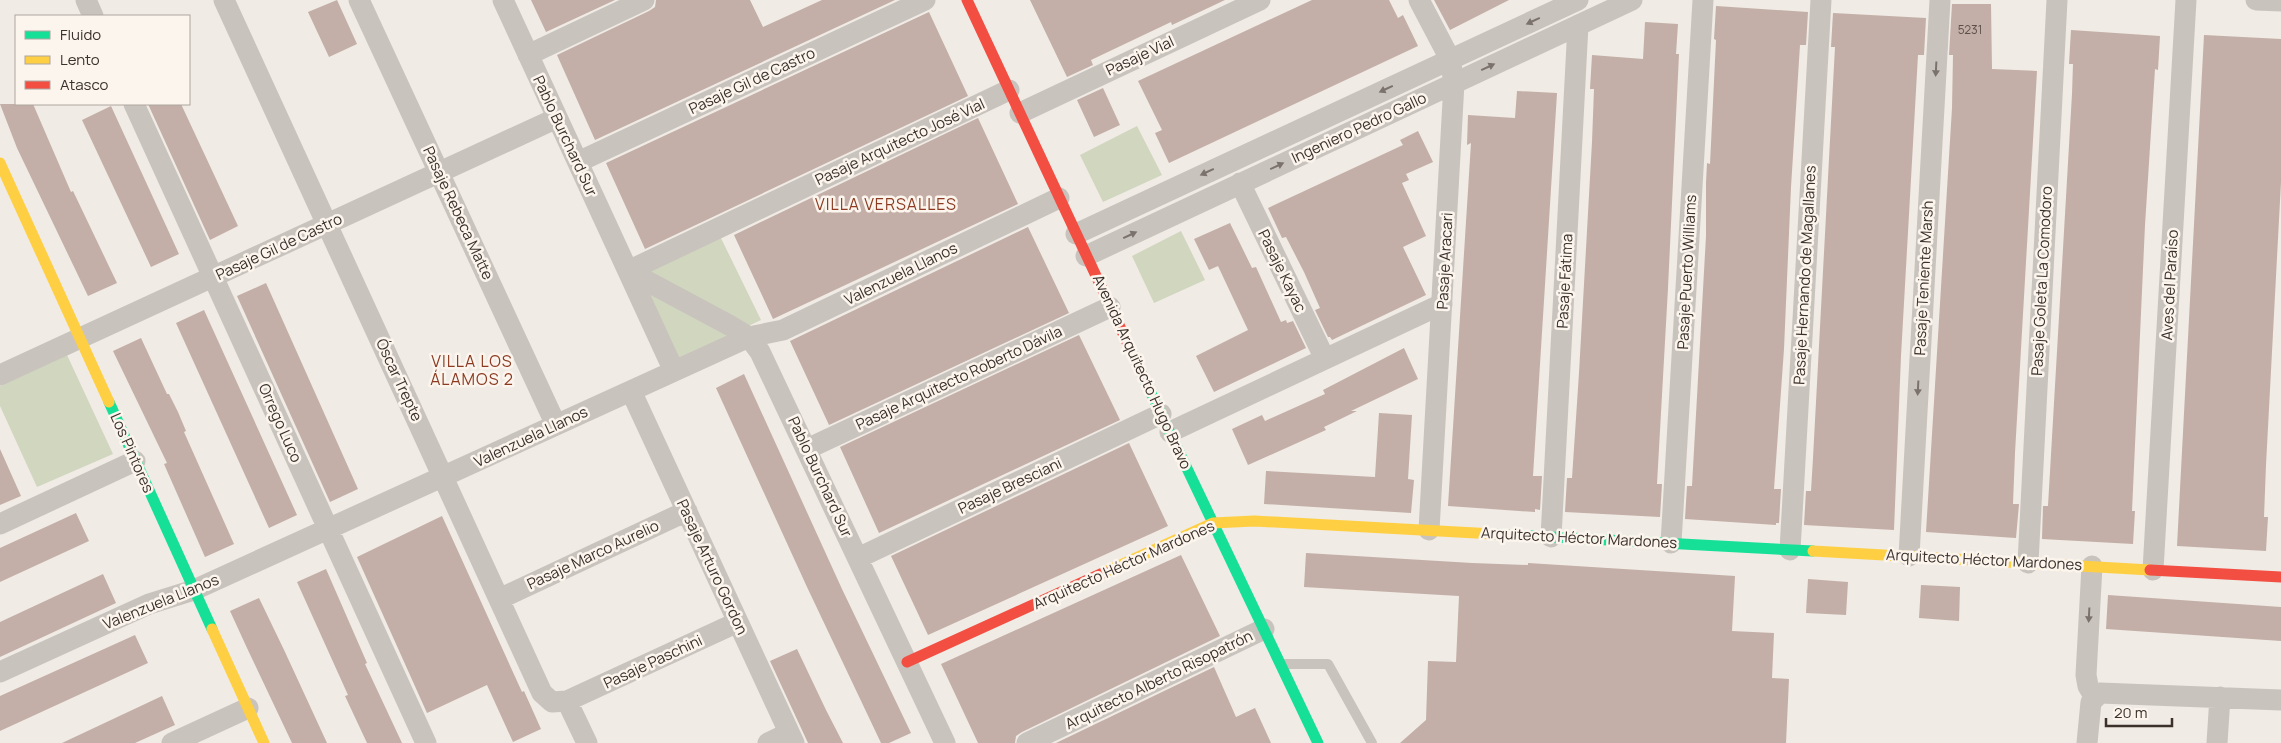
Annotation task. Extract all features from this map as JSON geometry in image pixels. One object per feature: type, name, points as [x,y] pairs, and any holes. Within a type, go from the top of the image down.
[{"type":"street","points":[[86,0],[93,15]]},
{"type":"street","name":"Óscar Trepte","points":[[224,0],[542,693],[552,702],[568,701]]},
{"type":"street","name":"Pasaje Rebeca Matte","points":[[359,0],[556,425]]},
{"type":"street","name":"Pablo Burchard Sur","points":[[503,0],[674,371]]},
{"type":"street","points":[[528,55],[644,0]]},
{"type":"street","name":"Pasaje Gil de Castro","points":[[578,162],[925,0]]},
{"type":"street","name":"Pasaje Vial","points":[[1020,113],[1260,0]]},
{"type":"street","name":"Pasaje Aracari","points":[[1419,0],[1450,59],[1454,83],[1429,530]]},
{"type":"street","name":"Ingeniero Pedro Gallo","points":[[1076,234],[1450,59],[1554,5],[1578,0]]},
{"type":"street","name":"Ingeniero Pedro Gallo","points":[[1086,256],[1632,0]]},
{"type":"street","name":"Pasaje Puerto Williams","points":[[1671,543],[1703,0]]},
{"type":"street","name":"Pasaje Hernando de Magallanes","points":[[1790,550],[1820,0]]},
{"type":"street","name":"Pasaje Teniente Marsh","points":[[1909,556],[1940,0]]},
{"type":"street","name":"Pasaje Goleta La Comodoro","points":[[2028,563],[2057,0]]},
{"type":"street","name":"Aves del Paraíso","points":[[2154,570],[2186,0]]},
{"type":"street","points":[[2256,0],[2281,1]]},
{"type":"street","name":"Avenida Arquitecto Hugo Bravo","points":[[970,1],[1086,256],[1264,629],[1313,741]]},
{"type":"street","name":"Pasaje Fátima","points":[[1551,537],[1578,25]]},
{"type":"street","name":"Pasaje Arquitecto José Vial","points":[[628,271],[1009,90]]},
{"type":"street","name":"Orrego Luco","points":[[134,105],[426,743]]},
{"type":"street","name":"Pasaje Gil de Castro","points":[[0,375],[557,118]]},
{"type":"street","name":"Los Pintores","points":[[0,164],[264,743]]},
{"type":"street","name":"Pasaje Kayac","points":[[1240,183],[1325,359]]},
{"type":"street","name":"Valenzuela Llanos","points":[[0,672],[149,604],[194,590],[748,338],[783,330],[1059,198]]},
{"type":"street","name":"Pablo Burchard Sur","points":[[628,271],[653,283],[748,338],[760,352],[945,743]]},
{"type":"street","name":"Pasaje Bresciani","points":[[858,558],[1166,423],[1325,359],[1442,304]]},
{"type":"street","name":"Pasaje Arquitecto Roberto Dávila","points":[[807,449],[1110,307]]},
{"type":"street","name":"Pasaje Arturo Gordon","points":[[631,391],[792,738]]},
{"type":"street","points":[[0,524],[135,461]]},
{"type":"street","name":"Pasaje Marco Aurelio","points":[[499,599],[687,511]]},
{"type":"street","name":"Arquitecto Héctor Mardones","points":[[907,662],[1213,523],[1254,521],[2281,577]]},
{"type":"street","points":[[2092,566],[2086,675],[2088,686],[2094,696]]},
{"type":"street","points":[[2281,567],[2281,577]]},
{"type":"street","name":"Pasaje Paschini","points":[[568,701],[738,622]]},
{"type":"street","name":"Arquitecto Alberto Risopatrón","points":[[1027,743],[1264,629]]},
{"type":"street","points":[[2087,743],[2089,708],[2094,696],[2106,691],[2281,700]]},
{"type":"street","points":[[2217,743],[2220,697]]},
{"type":"street","points":[[568,701],[587,743]]},
{"type":"street","points":[[172,743],[248,708]]},
{"type":"street","points":[[768,743],[792,738]]},
{"type":"lane","points":[[1280,664],[1328,664],[1372,743]]},
{"type":"green space","points":[[1137,126],[1162,175],[1103,202],[1080,155]]},
{"type":"green space","points":[[1181,231],[1205,280],[1154,303],[1132,256]]},
{"type":"green space","points":[[718,232],[761,320],[742,329],[644,273]]},
{"type":"green space","points":[[644,288],[733,336],[679,362]]},
{"type":"green space","points":[[67,355],[113,454],[37,487],[0,406],[0,386]]},
{"type":"building","points":[[337,0],[357,44],[329,57],[308,12]]},
{"type":"building","points":[[531,0],[615,0],[546,32]]},
{"type":"building","points":[[656,0],[750,0],[763,27],[822,0],[895,0],[595,140],[557,55],[649,11],[655,7]]},
{"type":"building","points":[[1030,0],[1225,0],[1172,25],[1171,22],[1091,60],[1093,65],[1067,77]]},
{"type":"building","points":[[1312,0],[1389,0],[1398,18],[1403,15],[1418,46],[1169,163],[1155,133],[1162,130],[1138,81]]},
{"type":"building","points":[[1434,0],[1509,0],[1450,30]]},
{"type":"building","points":[[1952,4],[1991,4],[1992,69],[2037,71],[2015,453],[2013,504],[2019,504],[2016,538],[1926,532],[1952,108],[1953,55],[1949,55]]},
{"type":"building","points":[[1716,6],[1808,12],[1806,45],[1800,45],[1791,187],[1784,349],[1774,489],[1781,489],[1779,523],[1776,523],[1776,525],[1685,519],[1687,486],[1692,486],[1706,236],[1707,163],[1710,164]]},
{"type":"building","points":[[929,12],[968,96],[645,249],[606,163]]},
{"type":"building","points":[[1833,13],[1926,18],[1924,55],[1918,55],[1901,356],[1894,530],[1804,525],[1806,491],[1811,491],[1813,458],[1835,47],[1831,47]]},
{"type":"building","points":[[1645,22],[1678,24],[1676,54],[1679,54],[1657,484],[1662,484],[1660,517],[1565,512],[1567,478],[1572,478],[1579,373],[1592,142],[1594,89],[1590,89],[1592,55],[1643,59]]},
{"type":"building","points":[[2071,30],[2160,36],[2158,70],[2155,69],[2145,225],[2132,511],[2135,511],[2133,544],[2042,539],[2043,506],[2048,506],[2072,94],[2073,64],[2069,64]]},
{"type":"building","points":[[2204,35],[2281,39],[2281,182],[2266,465],[2264,517],[2268,517],[2266,551],[2177,546]]},
{"type":"building","points":[[1103,88],[1120,125],[1094,137],[1077,100]]},
{"type":"building","points":[[1517,91],[1557,93],[1533,476],[1542,476],[1540,510],[1535,509],[1535,512],[1448,506],[1471,143],[1467,145],[1468,115],[1515,118]]},
{"type":"building","points":[[0,104],[33,105],[71,192],[73,191],[117,283],[88,296],[17,148]]},
{"type":"building","points":[[148,105],[181,105],[238,226],[210,240]]},
{"type":"building","points":[[111,106],[179,254],[151,267],[82,120]]},
{"type":"building","points":[[978,118],[1018,204],[773,319],[734,235]]},
{"type":"building","points":[[1418,131],[1433,162],[1406,174],[1409,180],[1402,183],[1426,236],[1403,247],[1426,295],[1332,340],[1328,337],[1315,310],[1320,308],[1304,272],[1286,237],[1282,238],[1268,208],[1403,145],[1400,140]]},
{"type":"building","points":[[1230,223],[1252,268],[1256,267],[1281,322],[1286,320],[1287,323],[1293,321],[1306,348],[1214,392],[1196,356],[1248,330],[1218,266],[1209,270],[1194,239]]},
{"type":"building","points":[[1028,227],[1069,313],[829,425],[790,341]]},
{"type":"building","points":[[266,283],[358,489],[330,502],[237,296]]},
{"type":"building","points":[[204,310],[297,515],[269,528],[176,323]]},
{"type":"building","points":[[1079,335],[1120,420],[879,533],[840,447]]},
{"type":"building","points":[[141,338],[167,394],[169,394],[178,412],[186,431],[184,432],[234,544],[205,557],[164,464],[167,463],[113,351]]},
{"type":"building","points":[[1404,348],[1418,379],[1351,411],[1357,411],[1324,427],[1326,430],[1248,465],[1232,429],[1262,415],[1265,421],[1325,394],[1323,390]]},
{"type":"building","points":[[744,374],[842,589],[911,733],[889,743],[881,743],[716,388]]},
{"type":"building","points":[[1379,413],[1412,415],[1408,479],[1414,480],[1411,513],[1264,504],[1266,471],[1375,477]]},
{"type":"building","points":[[1129,443],[1168,526],[928,635],[891,556]]},
{"type":"building","points":[[0,449],[21,496],[0,505]]},
{"type":"building","points":[[76,513],[89,541],[0,582],[0,548]]},
{"type":"building","points":[[442,516],[522,692],[524,691],[541,729],[513,742],[487,685],[427,713],[357,557]]},
{"type":"building","points":[[1306,553],[1472,563],[1528,565],[1528,563],[1735,576],[1732,631],[1774,633],[1772,678],[1789,679],[1786,743],[1400,743],[1426,720],[1428,661],[1456,662],[1459,596],[1304,587]]},
{"type":"building","points":[[1181,555],[1220,636],[1022,732],[1016,736],[1015,743],[978,743],[941,664]]},
{"type":"building","points":[[326,569],[367,663],[365,664],[402,743],[367,743],[345,696],[348,695],[297,582]]},
{"type":"building","points":[[103,574],[116,603],[0,657],[0,622]]},
{"type":"building","points":[[1808,579],[1848,582],[1846,615],[1806,613]]},
{"type":"building","points":[[1921,585],[1960,587],[1959,621],[1919,618]]},
{"type":"building","points":[[2108,595],[2281,607],[2281,641],[2106,629]]},
{"type":"building","points":[[259,598],[327,743],[292,743],[247,648],[230,611]]},
{"type":"building","points":[[135,635],[148,663],[0,731],[0,696]]},
{"type":"building","points":[[797,649],[843,743],[808,743],[770,661]]},
{"type":"building","points":[[1214,667],[1236,717],[1255,708],[1271,743],[1056,743]]},
{"type":"building","points":[[162,696],[175,725],[135,743],[62,743]]},
{"type":"traffic: fast","points":[[1141,372],[1318,743]]},
{"type":"traffic: fast","points":[[109,402],[212,629]]},
{"type":"traffic: fast","points":[[1494,534],[1813,551]]},
{"type":"traffic: slow","points":[[0,163],[109,402]]},
{"type":"traffic: slow","points":[[1105,572],[1213,523],[1254,521],[1494,534]]},
{"type":"traffic: slow","points":[[1813,551],[2150,570]]},
{"type":"traffic: slow","points":[[212,629],[264,743]]},
{"type":"traffic: jam","points":[[967,0],[1141,372]]},
{"type":"traffic: jam","points":[[2150,570],[2281,577]]},
{"type":"traffic: jam","points":[[907,662],[1105,572]]},
{"type":"district","name":"VILLA VERSALLES","points":[[886,204]]},
{"type":"district","name":"VILLA LOS ÁLAMOS 2","points":[[472,370]]}]
